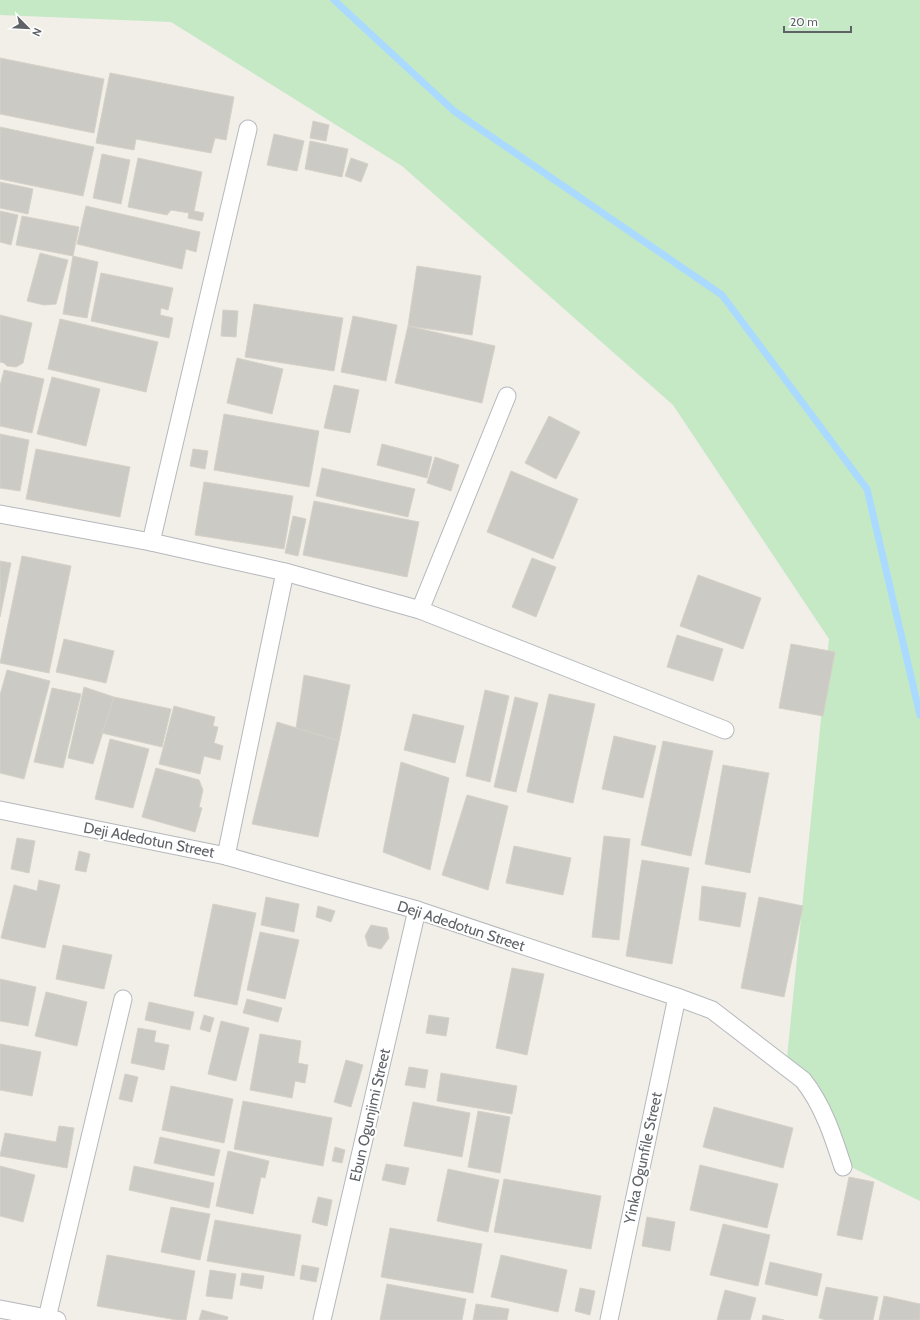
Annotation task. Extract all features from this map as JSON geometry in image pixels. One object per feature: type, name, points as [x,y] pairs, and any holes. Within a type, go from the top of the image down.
[{"type":"street","points":[[151,542],[248,129]]},
{"type":"street","points":[[420,610],[508,396]]},
{"type":"street","points":[[0,514],[151,542],[285,572],[420,610],[725,730]]},
{"type":"street","points":[[226,856],[285,572]]},
{"type":"street","name":"Deji Adedotun Street","points":[[0,810],[226,856],[417,910],[712,1010],[803,1080],[814,1094],[831,1132],[843,1166]]},
{"type":"street","name":"Ebun Ogunjimi Street","points":[[322,1320],[417,910]]},
{"type":"street","name":"Yinka Ogunfile Street","points":[[609,1320],[677,997]]},
{"type":"street","points":[[0,1308],[52,1319],[123,999]]},
{"type":"green space","points":[[0,0],[920,0],[920,1201],[849,1166],[787,1058],[829,639],[673,405],[402,166],[171,22],[0,15]]},
{"type":"building","points":[[0,58],[104,79],[94,133],[0,114]]},
{"type":"building","points":[[110,73],[234,97],[226,140],[215,138],[211,153],[136,139],[134,150],[96,143]]},
{"type":"building","points":[[313,121],[329,125],[326,141],[310,138]]},
{"type":"building","points":[[0,127],[94,147],[83,196],[0,179]]},
{"type":"building","points":[[274,134],[304,141],[297,171],[267,165]]},
{"type":"building","points":[[310,141],[348,149],[342,177],[305,169]]},
{"type":"building","points":[[102,154],[130,160],[121,204],[93,198]]},
{"type":"building","points":[[138,158],[202,172],[194,211],[204,213],[202,221],[188,218],[189,213],[171,210],[167,215],[128,207]]},
{"type":"building","points":[[351,158],[368,164],[361,182],[345,176]]},
{"type":"building","points":[[0,182],[33,189],[28,214],[0,208]]},
{"type":"building","points":[[86,206],[200,232],[196,252],[186,249],[182,269],[77,244]]},
{"type":"building","points":[[0,211],[18,215],[11,245],[0,242]]},
{"type":"building","points":[[22,216],[79,227],[73,256],[16,245]]},
{"type":"building","points":[[40,253],[68,260],[56,304],[44,305],[27,301]]},
{"type":"building","points":[[73,256],[98,262],[87,318],[63,314]]},
{"type":"building","points":[[417,266],[481,276],[472,335],[408,326]]},
{"type":"building","points":[[101,273],[173,288],[168,310],[161,308],[160,315],[173,318],[169,338],[91,321]]},
{"type":"building","points":[[254,304],[343,318],[334,371],[245,357]]},
{"type":"building","points":[[223,310],[238,311],[236,337],[221,336]]},
{"type":"building","points":[[0,315],[32,323],[23,363],[16,367],[7,366],[0,362]]},
{"type":"building","points":[[353,316],[397,325],[386,381],[341,372]]},
{"type":"building","points":[[60,319],[158,342],[146,392],[48,369]]},
{"type":"building","points":[[408,326],[495,346],[482,403],[395,383]]},
{"type":"building","points":[[237,358],[283,369],[272,414],[227,403]]},
{"type":"building","points":[[4,370],[44,379],[32,433],[0,426],[0,386]]},
{"type":"building","points":[[52,377],[100,389],[86,446],[37,434]]},
{"type":"building","points":[[334,385],[359,390],[350,433],[324,428]]},
{"type":"building","points":[[224,414],[319,431],[309,487],[214,470]]},
{"type":"building","points":[[549,416],[580,432],[556,479],[525,463]]},
{"type":"building","points":[[0,434],[29,440],[20,491],[0,488]]},
{"type":"building","points":[[382,444],[432,457],[427,478],[377,465]]},
{"type":"building","points":[[36,449],[130,467],[120,517],[26,499]]},
{"type":"building","points":[[193,449],[208,451],[205,469],[190,466]]},
{"type":"building","points":[[435,457],[459,465],[451,491],[427,483]]},
{"type":"building","points":[[322,468],[415,489],[408,517],[316,496]]},
{"type":"building","points":[[511,471],[578,499],[553,559],[487,532]]},
{"type":"building","points":[[204,482],[293,496],[284,549],[195,535]]},
{"type":"building","points":[[314,501],[419,522],[407,577],[303,555]]},
{"type":"building","points":[[293,516],[306,519],[298,556],[285,553]]},
{"type":"building","points":[[22,556],[71,566],[49,673],[0,663]]},
{"type":"building","points":[[532,558],[556,567],[536,617],[512,607]]},
{"type":"building","points":[[0,561],[11,563],[0,617]]},
{"type":"building","points":[[698,575],[761,598],[743,649],[680,626]]},
{"type":"building","points":[[677,635],[723,649],[713,681],[667,667]]},
{"type":"building","points":[[64,639],[114,651],[106,683],[56,672]]},
{"type":"building","points":[[791,644],[835,652],[823,716],[779,708]]},
{"type":"building","points":[[7,670],[50,681],[24,779],[0,773],[0,695]]},
{"type":"building","points":[[304,675],[350,685],[339,741],[296,728]]},
{"type":"building","points":[[84,687],[114,697],[93,764],[68,758]]},
{"type":"building","points":[[52,688],[81,694],[63,768],[34,762]]},
{"type":"building","points":[[485,690],[509,696],[490,782],[466,776]]},
{"type":"building","points":[[549,694],[595,704],[573,803],[527,792]]},
{"type":"building","points":[[114,697],[171,709],[162,747],[102,733]]},
{"type":"building","points":[[515,697],[538,703],[516,792],[494,787]]},
{"type":"building","points":[[174,706],[215,717],[213,726],[218,727],[214,743],[223,746],[220,760],[204,756],[200,774],[159,764]]},
{"type":"building","points":[[413,714],[464,726],[455,763],[404,750]]},
{"type":"building","points":[[277,722],[339,741],[318,837],[252,824]]},
{"type":"building","points":[[614,736],[656,746],[643,798],[602,789]]},
{"type":"building","points":[[110,739],[149,749],[133,808],[95,799]]},
{"type":"building","points":[[663,741],[713,751],[691,856],[641,845]]},
{"type":"building","points":[[401,762],[449,778],[430,870],[383,852]]},
{"type":"building","points":[[723,765],[769,773],[750,873],[705,864]]},
{"type":"building","points":[[156,768],[199,780],[203,790],[199,807],[202,808],[195,832],[142,817]]},
{"type":"building","points":[[467,795],[508,806],[488,890],[442,875]]},
{"type":"building","points":[[604,836],[630,839],[619,940],[592,937]]},
{"type":"building","points":[[17,838],[35,841],[29,873],[11,869]]},
{"type":"building","points":[[514,846],[571,858],[563,895],[506,883]]},
{"type":"building","points":[[79,851],[90,854],[86,872],[75,870]]},
{"type":"building","points":[[642,860],[689,868],[672,964],[626,956]]},
{"type":"building","points":[[39,880],[60,885],[45,948],[1,938],[14,885],[37,891]]},
{"type":"building","points":[[702,886],[746,893],[740,927],[699,920]]},
{"type":"building","points":[[266,897],[299,904],[294,932],[261,925]]},
{"type":"building","points":[[759,897],[803,906],[784,997],[741,988]]},
{"type":"building","points":[[213,904],[256,913],[237,1005],[194,996]]},
{"type":"building","points":[[318,906],[335,911],[331,922],[316,917]]},
{"type":"building","points":[[371,925],[387,928],[389,938],[381,949],[368,946],[365,936]]},
{"type":"building","points":[[260,932],[299,940],[285,999],[247,990]]},
{"type":"building","points":[[63,945],[112,955],[104,989],[56,979]]},
{"type":"building","points":[[512,968],[544,974],[527,1055],[496,1048]]},
{"type":"building","points":[[0,979],[36,987],[28,1026],[0,1021]]},
{"type":"building","points":[[46,992],[87,1002],[77,1046],[35,1036]]},
{"type":"building","points":[[247,999],[282,1008],[278,1022],[243,1013]]},
{"type":"building","points":[[149,1002],[194,1012],[190,1030],[145,1020]]},
{"type":"building","points":[[204,1015],[214,1018],[210,1032],[200,1029]]},
{"type":"building","points":[[429,1015],[449,1018],[446,1036],[426,1033]]},
{"type":"building","points":[[221,1021],[249,1028],[236,1081],[208,1074]]},
{"type":"building","points":[[138,1028],[156,1031],[154,1042],[169,1045],[164,1070],[131,1063]]},
{"type":"building","points":[[260,1034],[301,1041],[298,1063],[308,1065],[305,1083],[295,1081],[292,1098],[250,1090]]},
{"type":"building","points":[[0,1044],[41,1052],[32,1096],[0,1090]]},
{"type":"building","points":[[346,1060],[363,1065],[351,1107],[334,1102]]},
{"type":"building","points":[[409,1067],[428,1070],[425,1088],[405,1085]]},
{"type":"building","points":[[441,1073],[517,1086],[512,1114],[437,1101]]},
{"type":"building","points":[[125,1074],[138,1077],[132,1102],[119,1099]]},
{"type":"building","points":[[171,1086],[233,1099],[224,1143],[162,1130]]},
{"type":"building","points":[[243,1101],[332,1118],[323,1166],[234,1149]]},
{"type":"building","points":[[413,1102],[470,1113],[462,1157],[404,1146]]},
{"type":"building","points":[[714,1107],[793,1128],[783,1168],[703,1147]]},
{"type":"building","points":[[478,1111],[510,1117],[500,1173],[468,1167]]},
{"type":"building","points":[[59,1126],[74,1128],[67,1168],[0,1156],[5,1133],[56,1142]]},
{"type":"building","points":[[160,1137],[220,1150],[214,1176],[154,1163]]},
{"type":"building","points":[[335,1147],[345,1150],[342,1163],[332,1161]]},
{"type":"building","points":[[228,1151],[269,1161],[265,1178],[261,1177],[253,1214],[216,1206]]},
{"type":"building","points":[[386,1164],[409,1168],[405,1185],[382,1180]]},
{"type":"building","points":[[700,1165],[778,1184],[767,1228],[690,1210]]},
{"type":"building","points":[[0,1166],[35,1175],[23,1222],[0,1216]]},
{"type":"building","points":[[134,1166],[214,1183],[209,1208],[129,1190]]},
{"type":"building","points":[[448,1169],[499,1180],[488,1232],[437,1221]]},
{"type":"building","points":[[849,1177],[874,1182],[862,1240],[837,1235]]},
{"type":"building","points":[[504,1179],[601,1196],[591,1249],[494,1232]]},
{"type":"building","points":[[318,1197],[332,1200],[327,1226],[312,1222]]},
{"type":"building","points":[[171,1207],[210,1214],[200,1260],[161,1252]]},
{"type":"building","points":[[647,1217],[675,1222],[670,1251],[642,1246]]},
{"type":"building","points":[[215,1220],[301,1235],[294,1276],[207,1261]]},
{"type":"building","points":[[723,1224],[770,1235],[758,1286],[710,1275]]},
{"type":"building","points":[[390,1228],[482,1244],[473,1293],[381,1277]]},
{"type":"building","points":[[107,1255],[195,1271],[186,1320],[177,1320],[97,1306]]},
{"type":"building","points":[[501,1255],[567,1270],[558,1312],[491,1297]]},
{"type":"building","points":[[770,1262],[822,1274],[817,1296],[765,1284]]},
{"type":"building","points":[[302,1265],[319,1268],[316,1282],[300,1279]]},
{"type":"building","points":[[210,1270],[236,1274],[232,1299],[206,1296]]},
{"type":"building","points":[[242,1273],[264,1276],[262,1289],[240,1285]]},
{"type":"building","points":[[387,1284],[466,1299],[462,1320],[380,1320]]},
{"type":"building","points":[[826,1287],[878,1297],[873,1320],[826,1320],[819,1318]]},
{"type":"building","points":[[580,1288],[595,1291],[590,1315],[575,1311]]},
{"type":"building","points":[[725,1290],[756,1298],[750,1320],[717,1320]]},
{"type":"building","points":[[884,1296],[920,1304],[920,1320],[879,1320]]},
{"type":"building","points":[[476,1304],[509,1309],[507,1320],[473,1320]]},
{"type":"building","points":[[202,1310],[228,1317],[227,1320],[199,1320]]},
{"type":"building","points":[[763,1315],[784,1320],[762,1320]]},
{"type":"waterway","points":[[334,0],[454,111],[722,295],[867,489],[920,715]]}]
